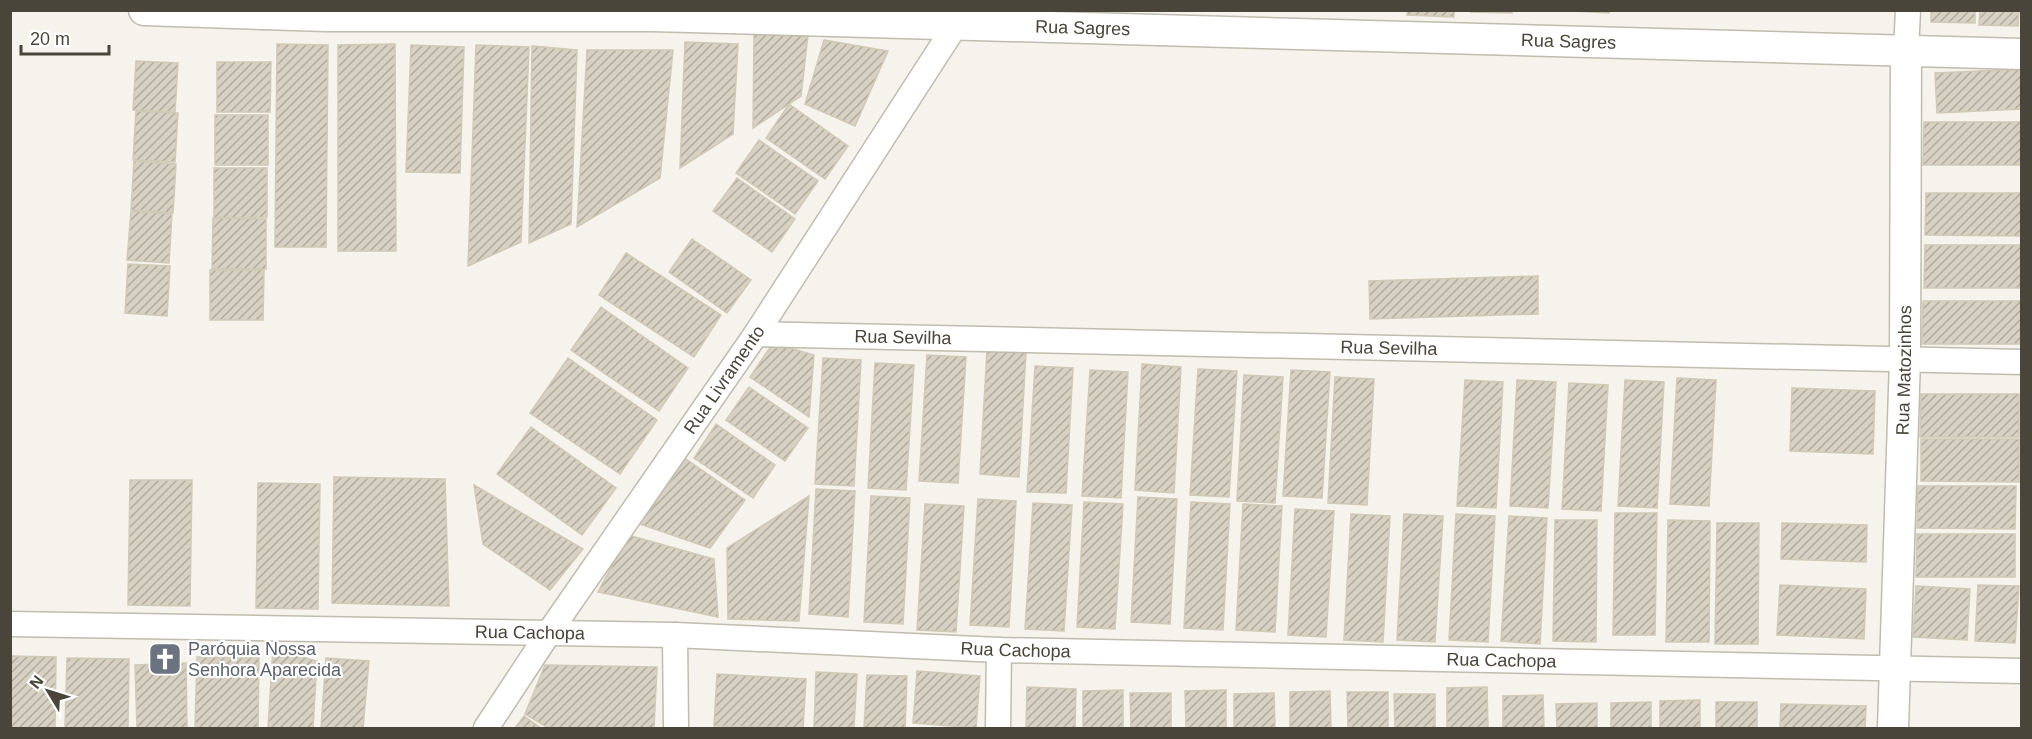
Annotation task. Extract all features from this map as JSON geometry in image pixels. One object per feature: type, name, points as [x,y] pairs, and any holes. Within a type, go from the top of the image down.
[{"type":"street","name":"Rua Sagres","points":[[144,10],[326,13],[652,13],[955,18],[2022,54]]},
{"type":"street","name":"Rua Matozinhos","points":[[1893,729],[1905,359],[1908,10]]},
{"type":"street","name":"Rua Livramento","points":[[486,729],[548,634],[756,334],[955,18]]},
{"type":"street","name":"Rua Sevilha","points":[[756,334],[2022,362]]},
{"type":"street","name":"Rua Cachopa","points":[[10,624],[675,635],[999,650],[2022,671]]},
{"type":"street","points":[[675,635],[676,729]]},
{"type":"street","points":[[998,729],[999,650]]},
{"type":"building","points":[[1408,10],[1454,10],[1454,17],[1407,15]]},
{"type":"building","points":[[1471,10],[1512,10],[1512,13],[1471,12]]},
{"type":"building","points":[[1554,10],[1610,10],[1609,13]]},
{"type":"building","points":[[1931,10],[1975,10],[1975,23],[1931,22]]},
{"type":"building","points":[[1980,10],[2019,10],[2018,26],[1979,25]]},
{"type":"building","points":[[754,34],[808,35],[801,96],[753,128]]},
{"type":"building","points":[[824,40],[888,51],[855,126],[805,104]]},
{"type":"building","points":[[685,42],[738,44],[733,134],[680,168]]},
{"type":"building","points":[[277,44],[328,45],[326,247],[275,247]]},
{"type":"building","points":[[395,44],[396,251],[338,251],[338,45]]},
{"type":"building","points":[[411,45],[464,47],[460,173],[406,172]]},
{"type":"building","points":[[476,45],[529,47],[521,242],[468,266]]},
{"type":"building","points":[[532,46],[577,50],[571,224],[529,243]]},
{"type":"building","points":[[587,50],[673,50],[660,178],[577,227]]},
{"type":"building","points":[[136,61],[178,63],[175,112],[133,110]]},
{"type":"building","points":[[217,62],[271,62],[270,112],[217,112]]},
{"type":"building","points":[[2022,69],[2022,109],[1937,113],[1935,73]]},
{"type":"building","points":[[789,104],[848,146],[825,179],[766,138]]},
{"type":"building","points":[[136,111],[178,113],[175,162],[133,160]]},
{"type":"building","points":[[215,115],[268,115],[268,165],[215,165]]},
{"type":"building","points":[[1924,122],[2022,122],[2021,165],[1923,165]]},
{"type":"building","points":[[759,140],[818,181],[795,214],[736,173]]},
{"type":"building","points":[[134,161],[176,164],[173,213],[131,210]]},
{"type":"building","points":[[214,168],[267,168],[267,217],[214,218]]},
{"type":"building","points":[[737,178],[795,219],[772,252],[713,211]]},
{"type":"building","points":[[1926,193],[2022,193],[2022,236],[1925,235]]},
{"type":"building","points":[[131,211],[172,214],[169,263],[127,260]]},
{"type":"building","points":[[213,218],[266,219],[266,269],[212,269]]},
{"type":"building","points":[[692,239],[751,280],[727,313],[669,272]]},
{"type":"building","points":[[1925,245],[2022,245],[2022,288],[1924,288]]},
{"type":"building","points":[[626,253],[721,315],[694,357],[599,295]]},
{"type":"building","points":[[128,264],[170,266],[167,316],[125,313]]},
{"type":"building","points":[[210,270],[264,270],[263,320],[210,320]]},
{"type":"building","points":[[1538,276],[1538,314],[1370,319],[1369,281]]},
{"type":"building","points":[[1923,301],[2021,301],[2021,344],[1922,344]]},
{"type":"building","points":[[601,307],[688,368],[659,411],[571,350]]},
{"type":"building","points":[[773,343],[814,355],[809,417],[750,377]]},
{"type":"building","points":[[987,349],[1026,351],[1019,477],[980,474]]},
{"type":"building","points":[[927,355],[966,357],[958,483],[919,481]]},
{"type":"building","points":[[568,358],[657,420],[620,474],[530,413]]},
{"type":"building","points":[[823,358],[861,360],[854,486],[815,484]]},
{"type":"building","points":[[875,363],[914,365],[906,490],[868,488]]},
{"type":"building","points":[[1142,364],[1181,367],[1174,493],[1135,490]]},
{"type":"building","points":[[1035,366],[1073,368],[1066,493],[1027,492]]},
{"type":"building","points":[[1198,369],[1237,371],[1229,497],[1190,495]]},
{"type":"building","points":[[1090,370],[1128,372],[1121,498],[1082,496]]},
{"type":"building","points":[[1291,370],[1330,372],[1322,498],[1283,496]]},
{"type":"building","points":[[1244,375],[1283,377],[1275,503],[1237,501]]},
{"type":"building","points":[[1335,377],[1374,379],[1367,505],[1328,503]]},
{"type":"building","points":[[1677,378],[1716,380],[1709,506],[1670,504]]},
{"type":"building","points":[[1465,380],[1503,382],[1496,508],[1457,506]]},
{"type":"building","points":[[1517,380],[1556,382],[1548,508],[1510,506]]},
{"type":"building","points":[[1625,380],[1664,382],[1657,508],[1618,506]]},
{"type":"building","points":[[1569,383],[1608,385],[1601,511],[1562,509]]},
{"type":"building","points":[[749,387],[808,428],[785,461],[726,420]]},
{"type":"building","points":[[1792,388],[1875,391],[1873,454],[1790,451]]},
{"type":"building","points":[[1921,394],[2019,394],[2019,437],[1920,437]]},
{"type":"building","points":[[716,424],[775,465],[753,498],[694,458]]},
{"type":"building","points":[[531,427],[616,488],[582,535],[497,474]]},
{"type":"building","points":[[1921,439],[2019,439],[2019,482],[1921,481]]},
{"type":"building","points":[[686,459],[745,500],[710,548],[640,524]]},
{"type":"building","points":[[334,477],[445,479],[449,606],[332,603]]},
{"type":"building","points":[[130,480],[192,480],[190,606],[128,605]]},
{"type":"building","points":[[258,483],[320,484],[318,609],[256,608]]},
{"type":"building","points":[[474,485],[583,549],[550,590],[483,544]]},
{"type":"building","points":[[1918,486],[2016,486],[2015,529],[1917,528]]},
{"type":"building","points":[[816,489],[855,491],[848,617],[809,614]]},
{"type":"building","points":[[809,496],[799,621],[728,619],[727,548]]},
{"type":"building","points":[[871,496],[910,498],[903,624],[864,622]]},
{"type":"building","points":[[1138,497],[1177,499],[1170,624],[1131,622]]},
{"type":"building","points":[[978,499],[1016,501],[1009,627],[970,625]]},
{"type":"building","points":[[1084,502],[1123,504],[1115,629],[1077,627]]},
{"type":"building","points":[[1191,502],[1230,504],[1223,630],[1184,628]]},
{"type":"building","points":[[1033,503],[1072,505],[1064,631],[1025,629]]},
{"type":"building","points":[[925,504],[964,506],[956,632],[917,630]]},
{"type":"building","points":[[1243,504],[1282,506],[1275,632],[1236,630]]},
{"type":"building","points":[[1295,509],[1334,511],[1326,637],[1288,635]]},
{"type":"building","points":[[1615,513],[1657,513],[1655,635],[1613,635]]},
{"type":"building","points":[[1351,514],[1390,516],[1383,642],[1344,640]]},
{"type":"building","points":[[1404,514],[1443,516],[1435,642],[1397,640]]},
{"type":"building","points":[[1456,514],[1495,516],[1488,642],[1449,640]]},
{"type":"building","points":[[1509,516],[1547,518],[1540,644],[1501,641]]},
{"type":"building","points":[[1555,520],[1597,520],[1596,642],[1553,641]]},
{"type":"building","points":[[1668,520],[1710,521],[1709,642],[1666,642]]},
{"type":"building","points":[[1717,523],[1759,523],[1758,644],[1715,644]]},
{"type":"building","points":[[1782,523],[1867,525],[1866,562],[1781,559]]},
{"type":"building","points":[[1917,534],[2015,534],[2015,577],[1916,577]]},
{"type":"building","points":[[628,535],[714,559],[718,617],[598,592]]},
{"type":"building","points":[[1780,585],[1866,589],[1864,639],[1777,635]]},
{"type":"building","points":[[1978,585],[2019,586],[2015,643],[1975,641]]},
{"type":"building","points":[[1916,586],[1970,589],[1967,640],[1913,637]]},
{"type":"building","points":[[273,649],[317,661],[313,728],[268,728]]},
{"type":"building","points":[[10,656],[56,657],[55,728],[10,728]]},
{"type":"building","points":[[197,657],[259,658],[258,728],[195,728]]},
{"type":"building","points":[[67,658],[129,659],[128,728],[65,728]]},
{"type":"building","points":[[326,658],[369,661],[363,728],[321,728]]},
{"type":"building","points":[[186,663],[187,728],[137,728],[135,665]]},
{"type":"building","points":[[545,665],[657,667],[654,728],[548,728],[525,714]]},
{"type":"building","points":[[917,671],[980,676],[976,728],[913,723]]},
{"type":"building","points":[[816,672],[857,674],[854,728],[814,728]]},
{"type":"building","points":[[717,674],[806,679],[803,728],[714,726]]},
{"type":"building","points":[[867,675],[907,676],[905,728],[864,728]]},
{"type":"building","points":[[1027,687],[1076,689],[1075,728],[1026,728]]},
{"type":"building","points":[[1487,687],[1488,728],[1447,728],[1447,688]]},
{"type":"building","points":[[1123,690],[1123,728],[1083,728],[1083,691]]},
{"type":"building","points":[[1226,690],[1226,728],[1186,728],[1185,691]]},
{"type":"building","points":[[1330,691],[1331,728],[1290,728],[1290,692]]},
{"type":"building","points":[[1347,692],[1388,692],[1388,728],[1348,728]]},
{"type":"building","points":[[1130,693],[1171,693],[1171,728],[1131,728]]},
{"type":"building","points":[[1274,693],[1275,728],[1234,728],[1234,694]]},
{"type":"building","points":[[1394,694],[1435,694],[1435,728],[1395,728]]},
{"type":"building","points":[[1543,695],[1544,728],[1503,728],[1503,696]]},
{"type":"building","points":[[1700,700],[1700,728],[1660,728],[1660,701]]},
{"type":"building","points":[[1651,702],[1651,728],[1611,728],[1611,703]]},
{"type":"building","points":[[1716,702],[1757,702],[1757,728],[1716,728]]},
{"type":"building","points":[[1597,703],[1597,728],[1557,728],[1556,704]]},
{"type":"building","points":[[1781,704],[1866,706],[1865,728],[1780,728]]},
{"type":"building","points":[[524,716],[541,728],[515,728]]},
{"type":"place","name":"Paróquia Nossa Senhora Aparecida","points":[[165,659]]}]
